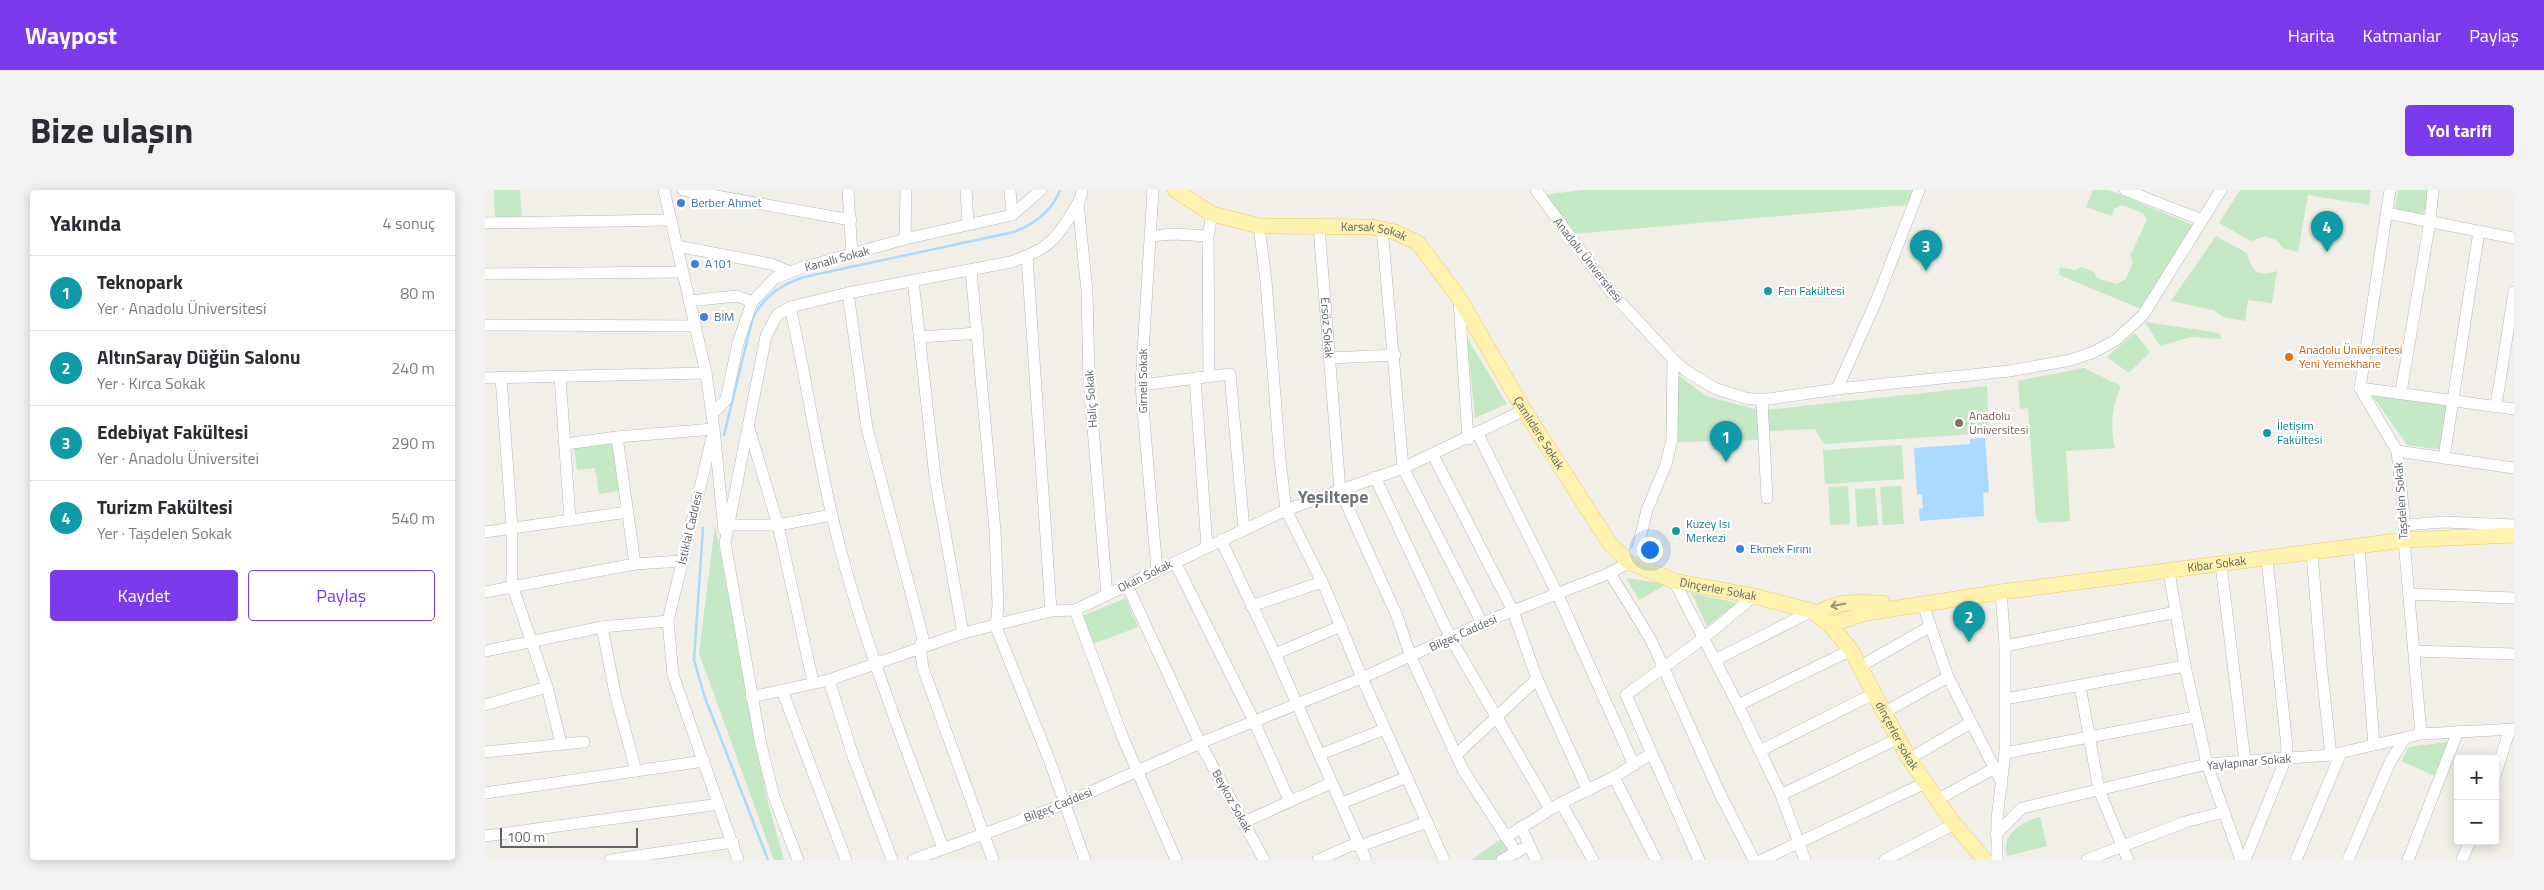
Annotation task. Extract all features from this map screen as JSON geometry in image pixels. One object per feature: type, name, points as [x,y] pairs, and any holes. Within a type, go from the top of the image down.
[{"type":"main road","points":[[1175,190],[1212,214],[1259,226],[1319,227]]},
{"type":"main road","name":"Karsak Sokak","points":[[1319,227],[1382,228],[1419,243],[1459,298]]},
{"type":"main road","name":"Çamlıdere Sokak","points":[[1459,298],[1525,410],[1599,527],[1610,544],[1629,562]]},
{"type":"main road","name":"Kibar Sokak","points":[[1922,602],[2169,572],[2404,540],[2514,535]]},
{"type":"main road","name":"Dinçerler Sokak","points":[[1629,562],[1674,581],[1753,596],[1814,613]]},
{"type":"main road","points":[[1814,613],[1829,606],[1848,603],[1922,602]]},
{"type":"main road","points":[[1830,625],[1866,613],[1922,602]]},
{"type":"main road","name":"dinçerler sokak","points":[[1814,613],[1830,625],[1851,650],[1909,759],[1954,824],[1985,860]]},
{"type":"street","name":"İstiklal Caddesi","points":[[664,190],[706,373],[714,429],[668,621],[673,675],[738,860]]},
{"type":"street","points":[[683,190],[851,220]]},
{"type":"street","points":[[848,190],[852,256]]},
{"type":"street","points":[[905,239],[906,190]]},
{"type":"street","points":[[966,190],[968,224]]},
{"type":"street","points":[[1010,190],[1012,214]]},
{"type":"street","name":"Kanallı Sokak","points":[[713,413],[726,400],[738,343],[752,302],[775,278],[905,239],[1012,214],[1041,190]]},
{"type":"street","points":[[725,543],[747,424],[766,336],[777,315],[790,307],[848,293],[971,270],[1027,256],[1056,238],[1078,203],[1082,190]]},
{"type":"street","name":"Girneli Sokak","points":[[1153,190],[1141,385],[1157,571]]},
{"type":"street","name":"Anadolu Üniversitesi","points":[[1537,190],[1611,292],[1673,359],[1699,380],[1714,388],[1745,398],[1762,400],[1837,389],[2009,371],[2071,360],[2094,352],[2121,336],[2143,315],[2221,190]]},
{"type":"street","points":[[1837,389],[1877,299],[1919,190]]},
{"type":"street","points":[[2125,190],[2202,220]]},
{"type":"street","points":[[2390,190],[2360,388],[2401,392],[2514,409]]},
{"type":"street","points":[[2401,392],[2430,221],[2433,190]]},
{"type":"street","name":"Haliç Sokak","points":[[1078,203],[1087,291],[1089,380],[1107,595]]},
{"type":"street","points":[[2386,213],[2514,238]]},
{"type":"street","points":[[1209,377],[1209,236],[1212,214]]},
{"type":"street","points":[[485,223],[671,220]]},
{"type":"street","points":[[1259,226],[1267,290],[1280,460],[1286,510],[1322,582],[1362,678],[1444,860]]},
{"type":"street","name":"Ersöz Sokak","points":[[1319,227],[1340,490]]},
{"type":"street","points":[[1382,228],[1395,356],[1403,468],[1482,623]]},
{"type":"street","points":[[2444,458],[2479,231]]},
{"type":"street","points":[[1149,236],[1174,234],[1209,236]]},
{"type":"street","points":[[677,246],[771,264],[790,272]]},
{"type":"street","points":[[1027,256],[1051,612]]},
{"type":"street","points":[[971,270],[995,530],[998,606],[996,626],[1085,860]]},
{"type":"street","points":[[485,274],[682,272]]},
{"type":"street","points":[[913,280],[935,477],[963,633]]},
{"type":"street","points":[[2496,406],[2514,292]]},
{"type":"street","points":[[848,293],[867,428],[923,638],[920,647],[923,668],[981,833],[993,860]]},
{"type":"street","points":[[689,301],[737,296],[752,302]]},
{"type":"street","points":[[1459,298],[1473,436],[1557,593],[1634,765]]},
{"type":"street","points":[[790,307],[807,381],[825,486],[859,614],[943,848]]},
{"type":"street","points":[[485,325],[695,326]]},
{"type":"street","points":[[920,337],[978,333]]},
{"type":"street","points":[[1330,358],[1395,356]]},
{"type":"street","points":[[1629,562],[1638,547],[1647,510],[1666,464],[1672,439],[1673,359]]},
{"type":"street","points":[[485,378],[706,373]]},
{"type":"street","points":[[1141,385],[1230,374],[1244,529]]},
{"type":"street","points":[[560,376],[570,520]]},
{"type":"street","points":[[501,377],[512,528],[512,585],[529,640],[547,687],[561,743]]},
{"type":"street","points":[[1195,378],[1207,547]]},
{"type":"street","name":"Taşdelen Sokak","points":[[2360,388],[2397,451],[2405,524],[2404,540],[2421,734]]},
{"type":"street","points":[[1762,400],[1767,498]]},
{"type":"street","name":"Okan Sokak","points":[[751,697],[829,680],[963,633],[1051,612],[1075,610],[1286,510],[1403,468],[1525,410]]},
{"type":"street","points":[[747,424],[778,525],[813,682]]},
{"type":"street","points":[[565,444],[617,437],[714,429],[725,543],[751,697],[774,797],[798,860]]},
{"type":"street","points":[[617,437],[635,564]]},
{"type":"street","points":[[2397,451],[2514,468]]},
{"type":"street","points":[[1433,454],[1513,611],[1537,679],[1589,791]]},
{"type":"street","points":[[1375,477],[1451,639],[1549,809]]},
{"type":"street","points":[[1340,490],[1397,616],[1411,657],[1456,755],[1516,852]]},
{"type":"street","points":[[485,532],[628,512]]},
{"type":"street","points":[[728,526],[778,525],[832,515]]},
{"type":"street","points":[[2405,524],[2443,522],[2514,525]]},
{"type":"street","points":[[1221,540],[1275,654],[1366,860]]},
{"type":"street","points":[[2359,547],[2374,745]]},
{"type":"street","points":[[2296,860],[2336,754],[2321,664],[2312,553]]},
{"type":"street","points":[[2245,860],[2286,758],[2287,747],[2267,559]]},
{"type":"street","points":[[485,592],[512,585],[635,564],[682,561]]},
{"type":"street","points":[[1175,562],[1254,721],[1289,800]]},
{"type":"street","name":"Bilgeç Caddesi","points":[[913,860],[981,833],[1065,804],[1200,743],[1362,678],[1451,639],[1482,623],[1609,573],[1629,562]]},
{"type":"street","points":[[2221,565],[2245,761]]},
{"type":"street","points":[[2169,572],[2195,717],[2207,764],[2241,860]]},
{"type":"street","points":[[1609,573],[1651,640],[1721,794],[1754,860]]},
{"type":"street","points":[[1674,581],[1705,637],[1781,795],[1797,843],[1805,860]]},
{"type":"street","points":[[1251,606],[1322,582]]},
{"type":"street","name":"Beykoz Sokak","points":[[1127,585],[1200,743],[1264,860]]},
{"type":"street","points":[[1997,860],[1997,834],[2005,753],[2005,646],[2001,592]]},
{"type":"street","points":[[2409,594],[2514,598]]},
{"type":"street","points":[[1699,860],[1626,694],[1705,637],[1753,596]]},
{"type":"street","points":[[1922,602],[1929,627],[1948,677],[1993,769],[2002,783]]},
{"type":"street","points":[[1075,610],[1136,771],[1176,860]]},
{"type":"street","points":[[2005,646],[2176,612]]},
{"type":"street","points":[[1715,660],[1814,613]]},
{"type":"street","points":[[485,651],[529,640],[602,627],[668,621]]},
{"type":"street","points":[[1275,654],[1341,626]]},
{"type":"street","points":[[602,627],[615,693],[636,771]]},
{"type":"street","points":[[1859,667],[1929,627]]},
{"type":"street","points":[[1738,705],[1851,650]]},
{"type":"street","points":[[2414,651],[2514,654]]},
{"type":"street","points":[[2005,699],[2185,666]]},
{"type":"street","points":[[1883,713],[1948,677]]},
{"type":"street","points":[[1456,755],[1495,716],[1537,679]]},
{"type":"street","points":[[829,680],[853,756],[892,860]]},
{"type":"street","points":[[2080,686],[2099,790],[2128,860]]},
{"type":"street","points":[[485,704],[547,687]]},
{"type":"street","points":[[782,690],[846,860]]},
{"type":"street","points":[[1760,751],[1873,694]]},
{"type":"street","points":[[2005,753],[2195,717]]},
{"type":"street","points":[[1909,759],[1971,723]]},
{"type":"street","points":[[1319,755],[1385,729]]},
{"type":"street","points":[[2499,765],[2512,729]]},
{"type":"street","name":"Yaylapınar Sokak","points":[[1997,834],[2022,808],[2207,764],[2336,754],[2421,734],[2512,729]]},
{"type":"street","points":[[2408,860],[2458,731]]},
{"type":"street","points":[[2349,860],[2390,762],[2405,738]]},
{"type":"street","points":[[1781,795],[1897,739]]},
{"type":"street","points":[[485,752],[585,742]]},
{"type":"street","points":[[1506,837],[1549,809],[1614,778],[1652,753]]},
{"type":"street","points":[[485,793],[704,761]]},
{"type":"street","points":[[1937,800],[1993,769]]},
{"type":"street","points":[[1342,803],[1407,777]]},
{"type":"street","points":[[1614,778],[1656,860]]},
{"type":"street","points":[[1244,822],[1289,800],[1331,783]]},
{"type":"street","points":[[1762,860],[1925,783]]},
{"type":"street","points":[[1561,803],[1593,860]]},
{"type":"street","points":[[485,836],[719,804]]},
{"type":"street","points":[[2087,860],[2185,822],[2224,812]]},
{"type":"street","points":[[1318,860],[1352,845],[1360,846],[1427,822]]},
{"type":"street","points":[[1885,860],[1954,824]]},
{"type":"street","points":[[1521,827],[1536,860]]},
{"type":"street","points":[[610,860],[733,842]]},
{"type":"street","points":[[2462,860],[2468,845]]},
{"type":"street","points":[[1502,860],[1529,846]]},
{"type":"green space","points":[[494,190],[520,190],[522,220],[495,221]]},
{"type":"green space","points":[[1583,190],[1914,190],[1907,205],[1573,234],[1543,195]]},
{"type":"green space","points":[[2093,190],[2109,190],[2193,225],[2141,309],[2059,275],[2060,267],[2075,270],[2081,267],[2094,272],[2097,278],[2116,284],[2126,279],[2133,262],[2130,256],[2147,220],[2143,213],[2122,205],[2114,209],[2112,216],[2086,207]]},
{"type":"green space","points":[[2240,190],[2371,190],[2369,205],[2308,195],[2298,252],[2283,248],[2276,240],[2265,236],[2251,241],[2219,223]]},
{"type":"green space","points":[[2398,190],[2428,190],[2424,215],[2395,210]]},
{"type":"green space","points":[[2216,236],[2247,253],[2253,269],[2256,271],[2270,273],[2277,271],[2272,303],[2248,300],[2245,321],[2223,317],[2213,310],[2171,301]]},
{"type":"green space","points":[[2145,322],[2220,333],[2221,339],[2190,337],[2160,346]]},
{"type":"green space","points":[[2135,333],[2150,352],[2129,373],[2107,357]]},
{"type":"green space","points":[[1467,338],[1507,404],[1475,418]]},
{"type":"green space","points":[[2084,368],[2121,386],[2113,417],[2115,448],[2066,451],[2070,521],[2041,523],[2036,518],[2028,408],[2020,409],[2018,381]]},
{"type":"green space","points":[[1678,375],[1706,396],[1759,410],[1759,440],[1678,442]]},
{"type":"green space","points":[[1987,386],[1989,433],[1824,444],[1815,429],[1768,431],[1766,410]]},
{"type":"green space","points":[[2370,392],[2449,405],[2443,450],[2407,445]]},
{"type":"green space","points":[[614,442],[620,491],[599,494],[595,468],[577,470],[574,446]]},
{"type":"green space","points":[[1902,445],[1904,479],[1825,484],[1823,450]]},
{"type":"green space","points":[[1848,486],[1850,524],[1830,525],[1828,487]]},
{"type":"green space","points":[[1901,486],[1904,524],[1883,525],[1880,487]]},
{"type":"green space","points":[[1875,488],[1878,525],[1857,527],[1855,489]]},
{"type":"green space","points":[[715,525],[766,795],[784,860],[774,860],[699,653]]},
{"type":"green space","points":[[1626,578],[1667,584],[1639,600]]},
{"type":"green space","points":[[1691,593],[1738,603],[1707,626]]},
{"type":"green space","points":[[1126,598],[1138,627],[1093,644],[1082,616]]},
{"type":"green space","points":[[2455,741],[2438,777],[2401,761],[2409,747]]},
{"type":"green space","points":[[2040,817],[2047,846],[2007,856],[2007,841],[2010,835],[2020,825]]},
{"type":"green space","points":[[1502,839],[1514,852],[1500,860],[1471,860],[1495,843]]},
{"type":"water","points":[[1985,438],[1989,492],[1983,493],[1984,516],[1920,521],[1919,509],[1923,508],[1922,494],[1917,494],[1914,448],[1970,444],[1970,439]]},
{"type":"waterway","points":[[724,435],[753,317],[774,292],[804,277],[1014,232],[1029,225],[1047,211],[1057,198],[1060,190]]},
{"type":"waterway","points":[[703,528],[694,660],[704,695],[768,860]]},
{"type":"place","name":"Berber Ahmet","points":[[681,203]]},
{"type":"place","name":"Turizm Fakültesi","points":[[2327,252]]},
{"type":"place","name":"A101","points":[[695,264]]},
{"type":"place","name":"Edebiyat Fakültesi","points":[[1926,271]]},
{"type":"place","name":"Fen Fakültesi","points":[[1768,291]]},
{"type":"place","name":"BİM","points":[[704,317]]},
{"type":"place","name":"Anadolu Üniversitesi Yeni Yemekhane","points":[[2289,357]]},
{"type":"place","name":"Anadolu Üniversitesi","points":[[1959,423]]},
{"type":"place","name":"İletişim Fakültesi","points":[[2267,433]]},
{"type":"place","name":"Teknopark","points":[[1726,462]]},
{"type":"place","name":"Kuzey Isı Merkezi","points":[[1676,531]]},
{"type":"place","name":"Ekmek Fırını","points":[[1740,549]]},
{"type":"place","name":"AltınSaray Düğün Salonu","points":[[1969,642]]},
{"type":"district","name":"Yeşiltepe","points":[[1333,497]]}]
